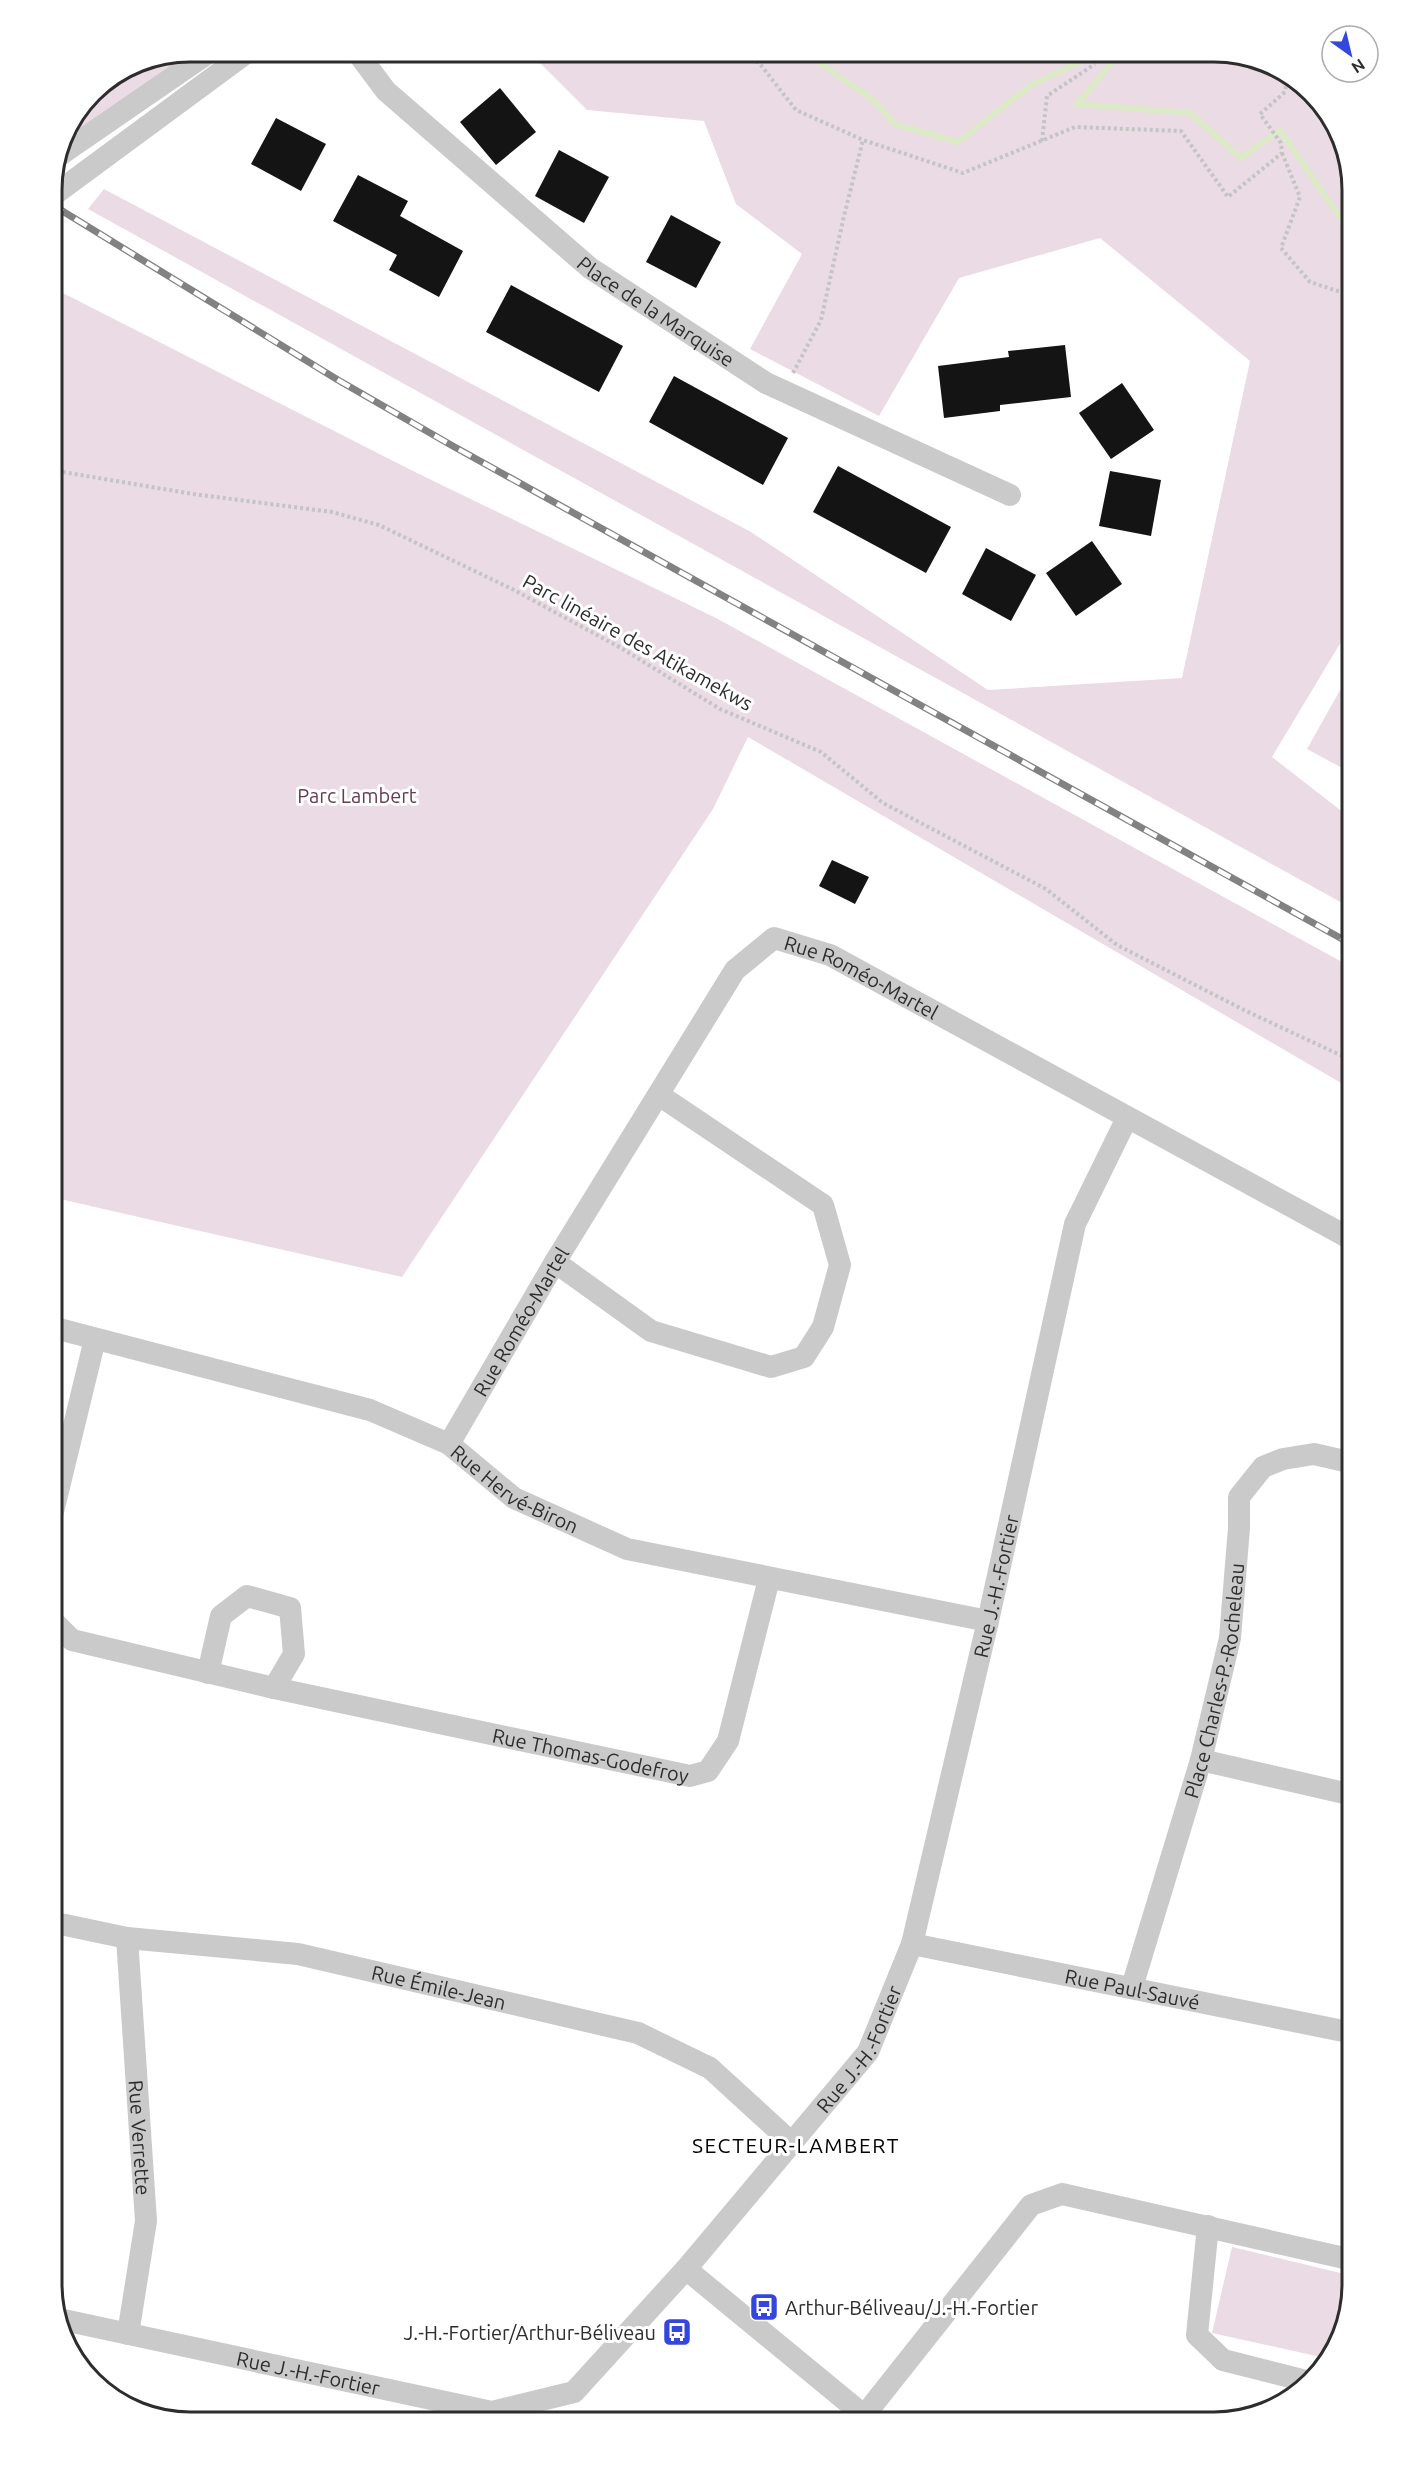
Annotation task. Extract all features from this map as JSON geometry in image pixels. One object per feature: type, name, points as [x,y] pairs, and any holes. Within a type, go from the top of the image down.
[{"type":"street","points":[[68,149],[195,62]]},
{"type":"street","points":[[62,189],[234,62]]},
{"type":"street","name":"Place de la Marquise","points":[[364,62],[386,91],[590,268],[766,383],[1010,495]]},
{"type":"street","name":"Rue Roméo-Martel","points":[[449,1444],[555,1262],[735,970],[774,938],[830,955],[1342,1234]]},
{"type":"street","points":[[555,1262],[651,1331],[771,1367],[804,1357],[824,1327],[840,1265],[823,1205],[659,1095]]},
{"type":"street","name":"Rue J.-H.-Fortier","points":[[495,2411],[574,2392],[686,2269],[868,2052],[912,1944],[988,1621],[1075,1224],[1127,1118]]},
{"type":"street","name":"Rue Hervé-Biron","points":[[62,1330],[370,1410],[449,1444],[514,1498],[627,1549],[988,1621]]},
{"type":"street","points":[[62,1475],[95,1339]]},
{"type":"street","name":"Place Charles-P.-Rocheleau","points":[[1132,1988],[1201,1760],[1230,1638],[1239,1528],[1239,1497],[1263,1467],[1283,1459],[1314,1454],[1342,1460]]},
{"type":"street","name":"Rue Thomas-Godefroy","points":[[62,1630],[72,1640],[208,1673],[690,1776],[708,1771],[728,1741],[769,1579]]},
{"type":"street","points":[[208,1673],[221,1616],[247,1596],[290,1608],[294,1654],[274,1688]]},
{"type":"street","points":[[1201,1760],[1342,1792]]},
{"type":"street","name":"Rue Émile-Jean","points":[[62,1924],[127,1938],[298,1954],[638,2033],[710,2068],[792,2143]]},
{"type":"street","name":"Rue Verrette","points":[[127,1938],[146,2221],[128,2334]]},
{"type":"street","name":"Rue Paul-Sauvé","points":[[912,1944],[1342,2031]]},
{"type":"street","points":[[874,2412],[1031,2205],[1062,2194],[1342,2257]]},
{"type":"street","points":[[1209,2226],[1197,2335],[1223,2360],[1300,2379]]},
{"type":"street","points":[[686,2269],[859,2412]]},
{"type":"street","name":"Rue J.-H.-Fortier","points":[[67,2321],[489,2411]]},
{"type":"path","points":[[757,62],[796,110],[863,140],[963,173],[1075,127],[1181,131],[1228,197],[1282,153]]},
{"type":"path","points":[[1042,141],[1047,96],[1095,64]]},
{"type":"path","points":[[1286,83],[1285,92],[1260,114],[1269,123],[1281,143],[1282,153],[1300,197],[1281,248],[1310,282],[1342,292]]},
{"type":"path","points":[[784,391],[821,320],[863,140]]},
{"type":"path","name":"Parc linéaire des Atikamekws","points":[[62,472],[193,494],[332,512],[379,525],[524,595],[621,648],[720,709],[821,752],[883,803],[1046,889],[1116,945],[1244,1010],[1342,1056]]},
{"type":"green space","points":[[539,62],[1223,62],[1256,68],[1271,75],[1286,83],[1311,105],[1321,118],[1336,148],[1342,190],[1342,640],[1272,757],[1342,811],[1342,903],[88,209],[104,189],[751,532],[988,690],[1182,678],[1250,361],[1100,238],[959,278],[879,416],[750,349],[802,254],[736,204],[704,121],[587,110]]},
{"type":"green space","points":[[176,63],[74,135],[88,112],[112,88],[148,68]]},
{"type":"green space","name":"Parc Lambert","points":[[62,293],[415,472],[716,618],[1342,962],[1342,1084],[748,737],[713,809],[402,1277],[62,1200]]},
{"type":"green space","points":[[1342,687],[1342,768],[1307,749]]},
{"type":"green space","points":[[1232,2247],[1342,2273],[1338,2317],[1333,2332],[1319,2357],[1212,2333]]},
{"type":"building","points":[[500,88],[536,132],[496,165],[460,122]]},
{"type":"building","points":[[276,118],[326,144],[301,191],[251,164]]},
{"type":"building","points":[[559,150],[609,177],[584,223],[535,196]]},
{"type":"building","points":[[358,175],[408,201],[400,216],[463,251],[439,297],[389,270],[397,255],[333,221]]},
{"type":"building","points":[[671,215],[721,242],[696,288],[646,262]]},
{"type":"building","points":[[511,285],[623,346],[599,392],[486,332]]},
{"type":"building","points":[[1065,345],[1071,397],[1000,405],[1000,411],[944,418],[938,366],[1009,357],[1008,351]]},
{"type":"building","points":[[674,376],[788,438],[763,485],[649,422]]},
{"type":"building","points":[[1122,383],[1154,430],[1111,459],[1079,413]]},
{"type":"building","points":[[838,466],[951,527],[926,573],[813,512]]},
{"type":"building","points":[[1110,471],[1161,480],[1151,536],[1099,526]]},
{"type":"building","points":[[1092,541],[1122,584],[1076,616],[1046,573]]},
{"type":"building","points":[[986,548],[1036,575],[1011,621],[962,594]]},
{"type":"building","points":[[832,860],[869,877],[855,904],[819,886]]},
{"type":"waterway","points":[[819,62],[877,103],[894,124],[958,142],[1031,85],[1079,62]]},
{"type":"waterway","points":[[1113,62],[1077,104],[1190,113],[1241,158],[1280,130],[1342,220]]},
{"type":"railway","points":[[62,211],[338,380],[451,445],[1342,939]]},
{"type":"place","name":"Arthur-Béliveau/J.-H.-Fortier","points":[[764,2307]]},
{"type":"place","name":"J.-H.-Fortier/Arthur-Béliveau","points":[[677,2332]]},
{"type":"district","name":"SECTEUR-LAMBERT","points":[[796,2145]]}]
